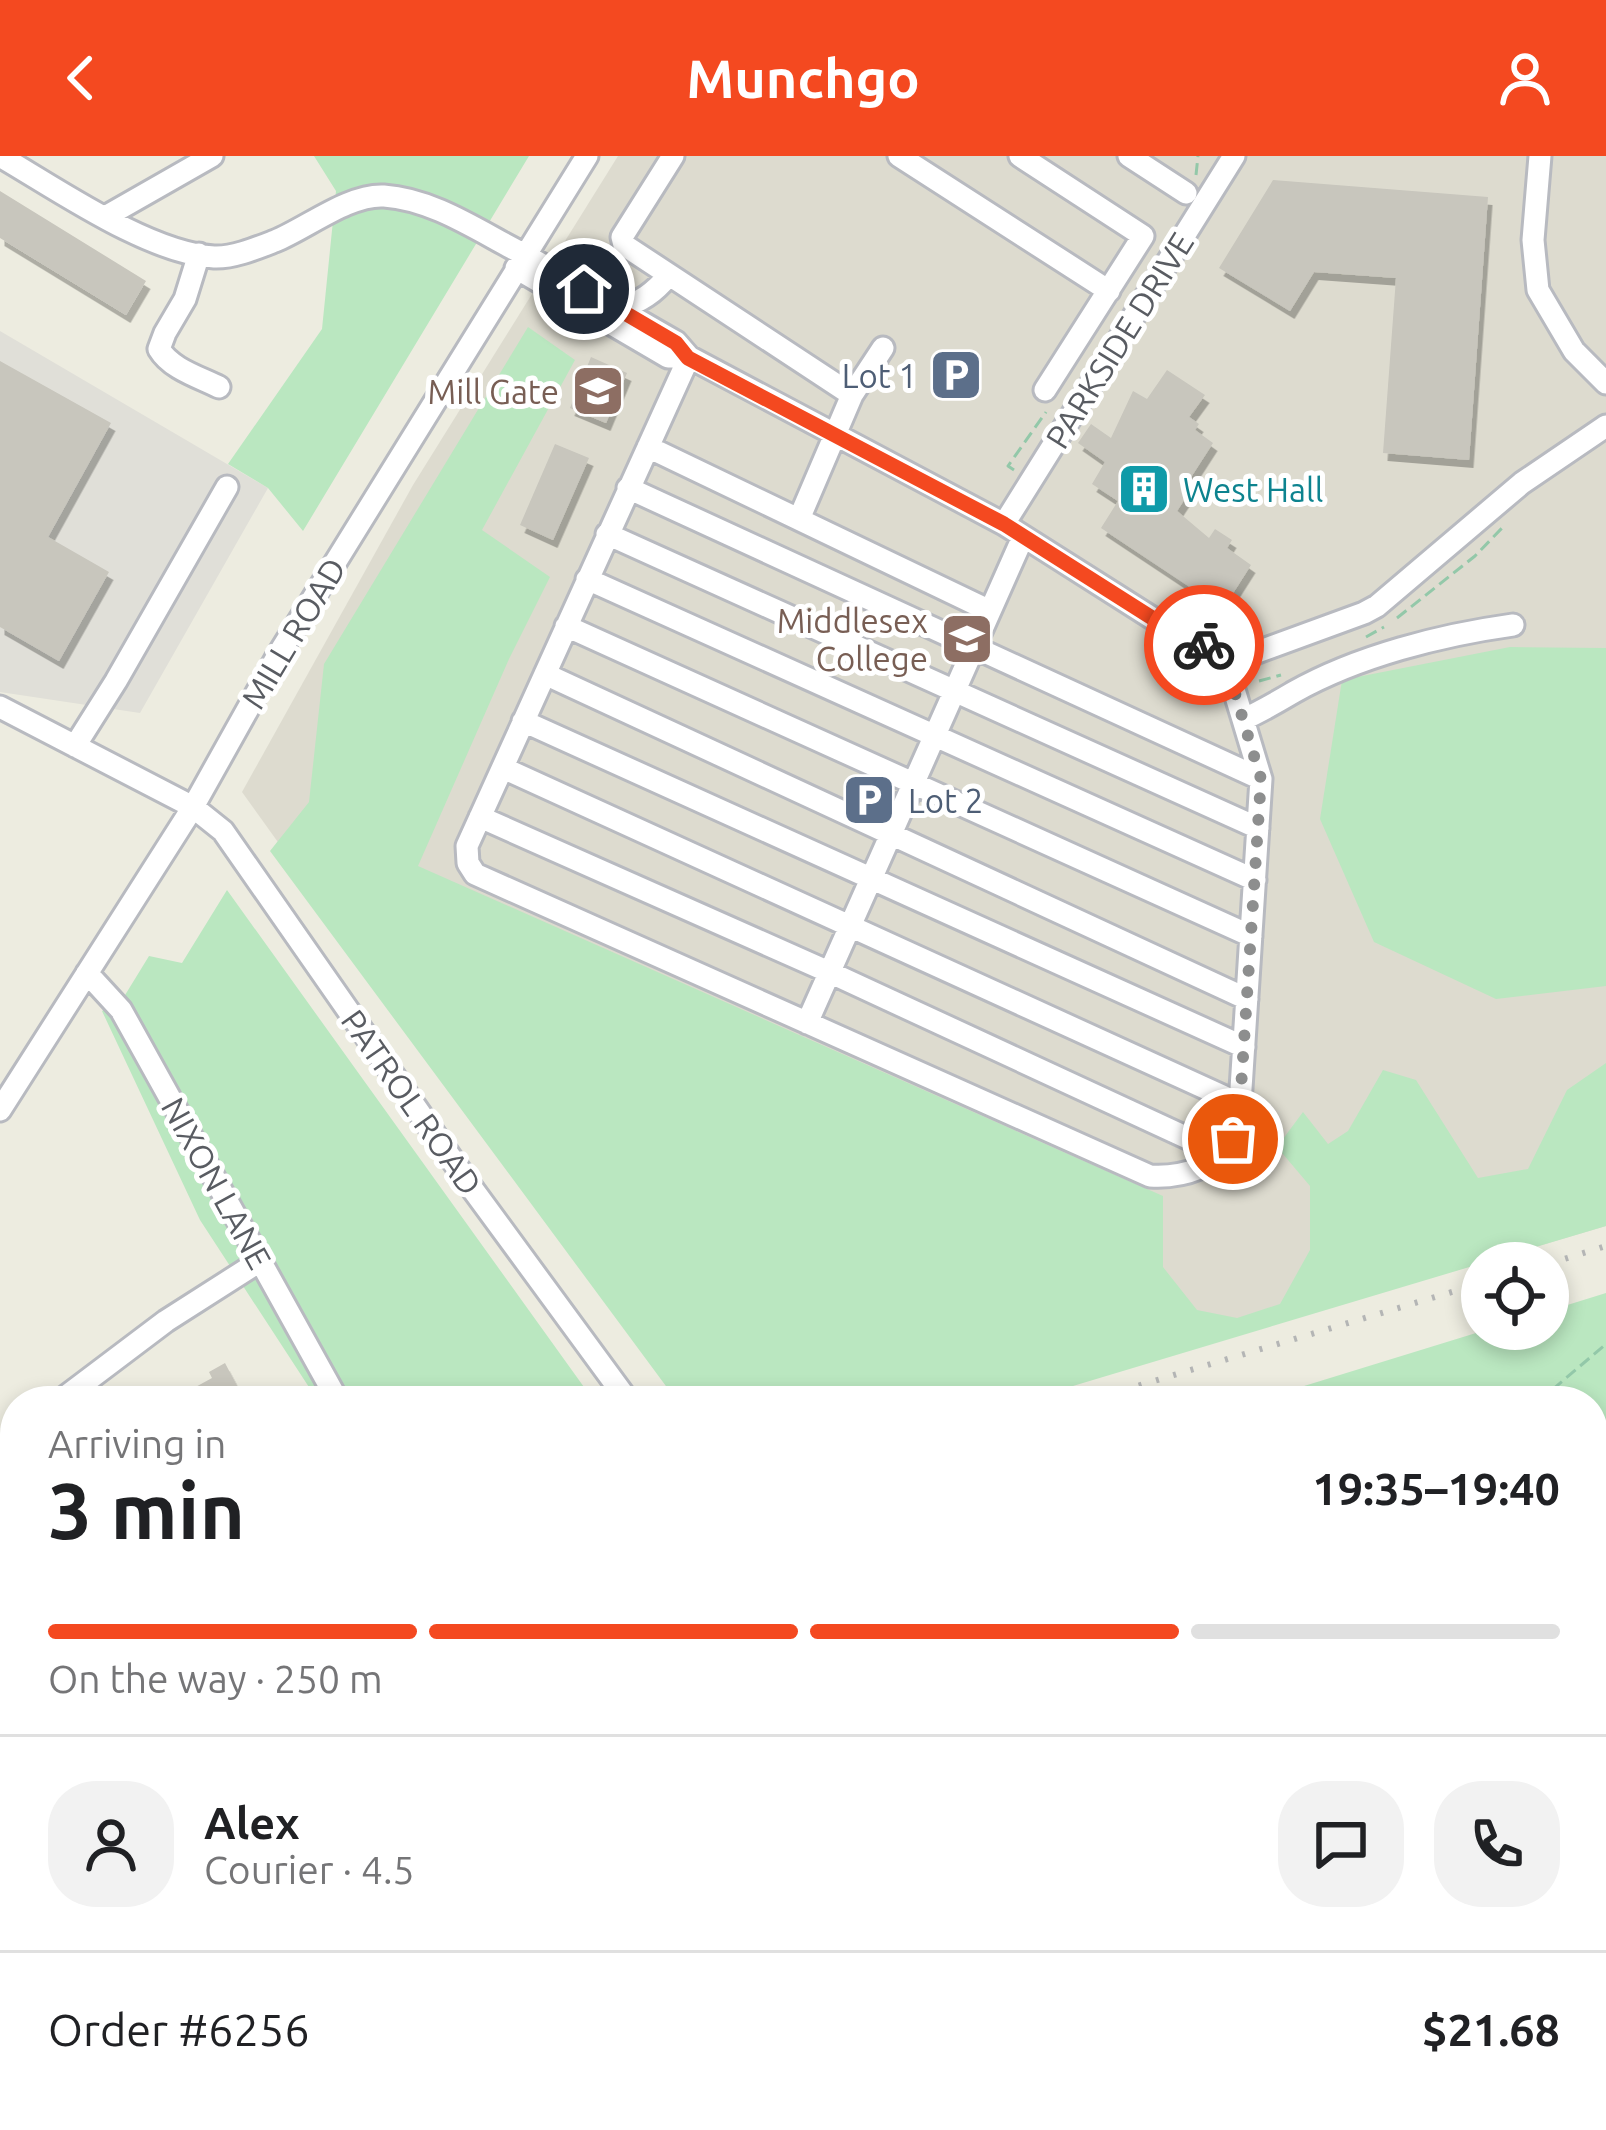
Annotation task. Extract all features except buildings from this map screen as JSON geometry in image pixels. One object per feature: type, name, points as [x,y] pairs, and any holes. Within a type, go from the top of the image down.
[{"type":"street","points":[[0,156],[104,217],[199,254],[228,256],[274,241],[369,196],[407,200],[454,217],[648,336],[676,343],[688,358],[1004,524],[1190,642],[1222,650],[1252,654],[1377,606],[1522,483],[1606,426]]},
{"type":"street","points":[[104,217],[212,156]]},
{"type":"street","name":"MILL ROAD","points":[[0,1110],[193,807],[278,655],[587,156]]},
{"type":"street","points":[[673,156],[622,237],[623,245],[852,395]]},
{"type":"street","points":[[899,156],[1109,291]]},
{"type":"street","points":[[1020,156],[1143,236],[1045,390]]},
{"type":"street","points":[[1129,156],[1186,193]]},
{"type":"street","name":"PARKSIDE DRIVE","points":[[1004,524],[1234,156]]},
{"type":"street","points":[[1540,156],[1532,240],[1538,290],[1574,351],[1606,383]]},
{"type":"street","points":[[199,254],[185,299],[159,349],[164,358],[219,387]]},
{"type":"street","points":[[520,261],[618,309],[648,336]]},
{"type":"street","points":[[618,309],[655,292],[669,274]]},
{"type":"street","points":[[799,519],[852,395],[883,348]]},
{"type":"street","points":[[688,358],[467,846],[468,863],[475,874],[1150,1176],[1195,1172],[1233,1139],[1240,1104],[1261,779],[1222,650]]},
{"type":"street","points":[[648,447],[991,611]]},
{"type":"street","points":[[75,746],[227,487]]},
{"type":"street","points":[[628,488],[1261,779]]},
{"type":"street","points":[[607,534],[1258,828]]},
{"type":"street","points":[[807,1023],[1023,537]]},
{"type":"street","points":[[587,579],[1255,880]]},
{"type":"street","points":[[1244,719],[1366,661],[1438,638],[1513,625]]},
{"type":"street","points":[[566,626],[1251,936]]},
{"type":"street","points":[[544,674],[1247,999]]},
{"type":"street","name":"PATROL ROAD","points":[[0,707],[193,807],[223,831],[474,1191],[617,1386]]},
{"type":"street","points":[[524,721],[1244,1047]]},
{"type":"street","points":[[502,768],[1240,1104]]},
{"type":"street","points":[[480,817],[1220,1153]]},
{"type":"street","name":"NIXON LANE","points":[[87,973],[121,1010],[330,1386]]},
{"type":"street","points":[[80,1386],[166,1321],[260,1261]]},
{"type":"path","points":[[1557,1386],[1606,1344]]},
{"type":"shaded area","name":"Middlesex College","points":[[618,156],[1606,156],[1606,1226],[1552,1242],[1461,1242],[1461,1269],[1065,1386],[668,1386],[242,792],[413,485]]},
{"type":"shaded area","points":[[0,331],[268,488],[140,713],[0,692]]},
{"type":"green space","points":[[314,156],[529,156],[303,531],[268,488],[228,464],[322,329],[336,191]]},
{"type":"green space","points":[[528,327],[575,360],[482,530],[550,577],[418,866],[1163,1196],[1163,1267],[1197,1310],[1237,1318],[1280,1304],[1310,1250],[1310,1186],[1277,1147],[1303,1112],[1328,1144],[1348,1131],[1383,1070],[1416,1080],[1478,1178],[1528,1169],[1567,1090],[1606,1063],[1606,1226],[1553,1242],[1461,1242],[1461,1270],[1073,1386],[666,1386],[270,851],[309,802],[324,664]]},
{"type":"green space","points":[[1510,647],[1606,648],[1606,986],[1496,999],[1374,942],[1320,819],[1342,680]]},
{"type":"green space","points":[[227,890],[583,1386],[308,1386],[200,1220],[102,1011],[122,1000],[149,956],[182,963]]},
{"type":"green space","points":[[1606,1293],[1606,1386],[1304,1386],[1461,1338],[1461,1350],[1569,1350],[1569,1304]]},
{"type":"railway","points":[[1569,1257],[1606,1246]]},
{"type":"railway","points":[[1137,1386],[1461,1289]]},
{"type":"way so far","points":[[1204,645],[1222,650],[1261,779],[1240,1104],[1233,1139]]},
{"type":"place","name":"Lot 1","points":[[956,375]]},
{"type":"place","name":"Mill Gate","points":[[598,391]]},
{"type":"place","name":"West Hall","points":[[1144,489]]},
{"type":"place","name":"Middlesex College","points":[[967,639]]},
{"type":"place","name":"Lot 2","points":[[869,800]]},
{"type":"route","points":[[584,289],[676,343],[688,358],[1004,524],[1190,642],[1204,645]]}]
